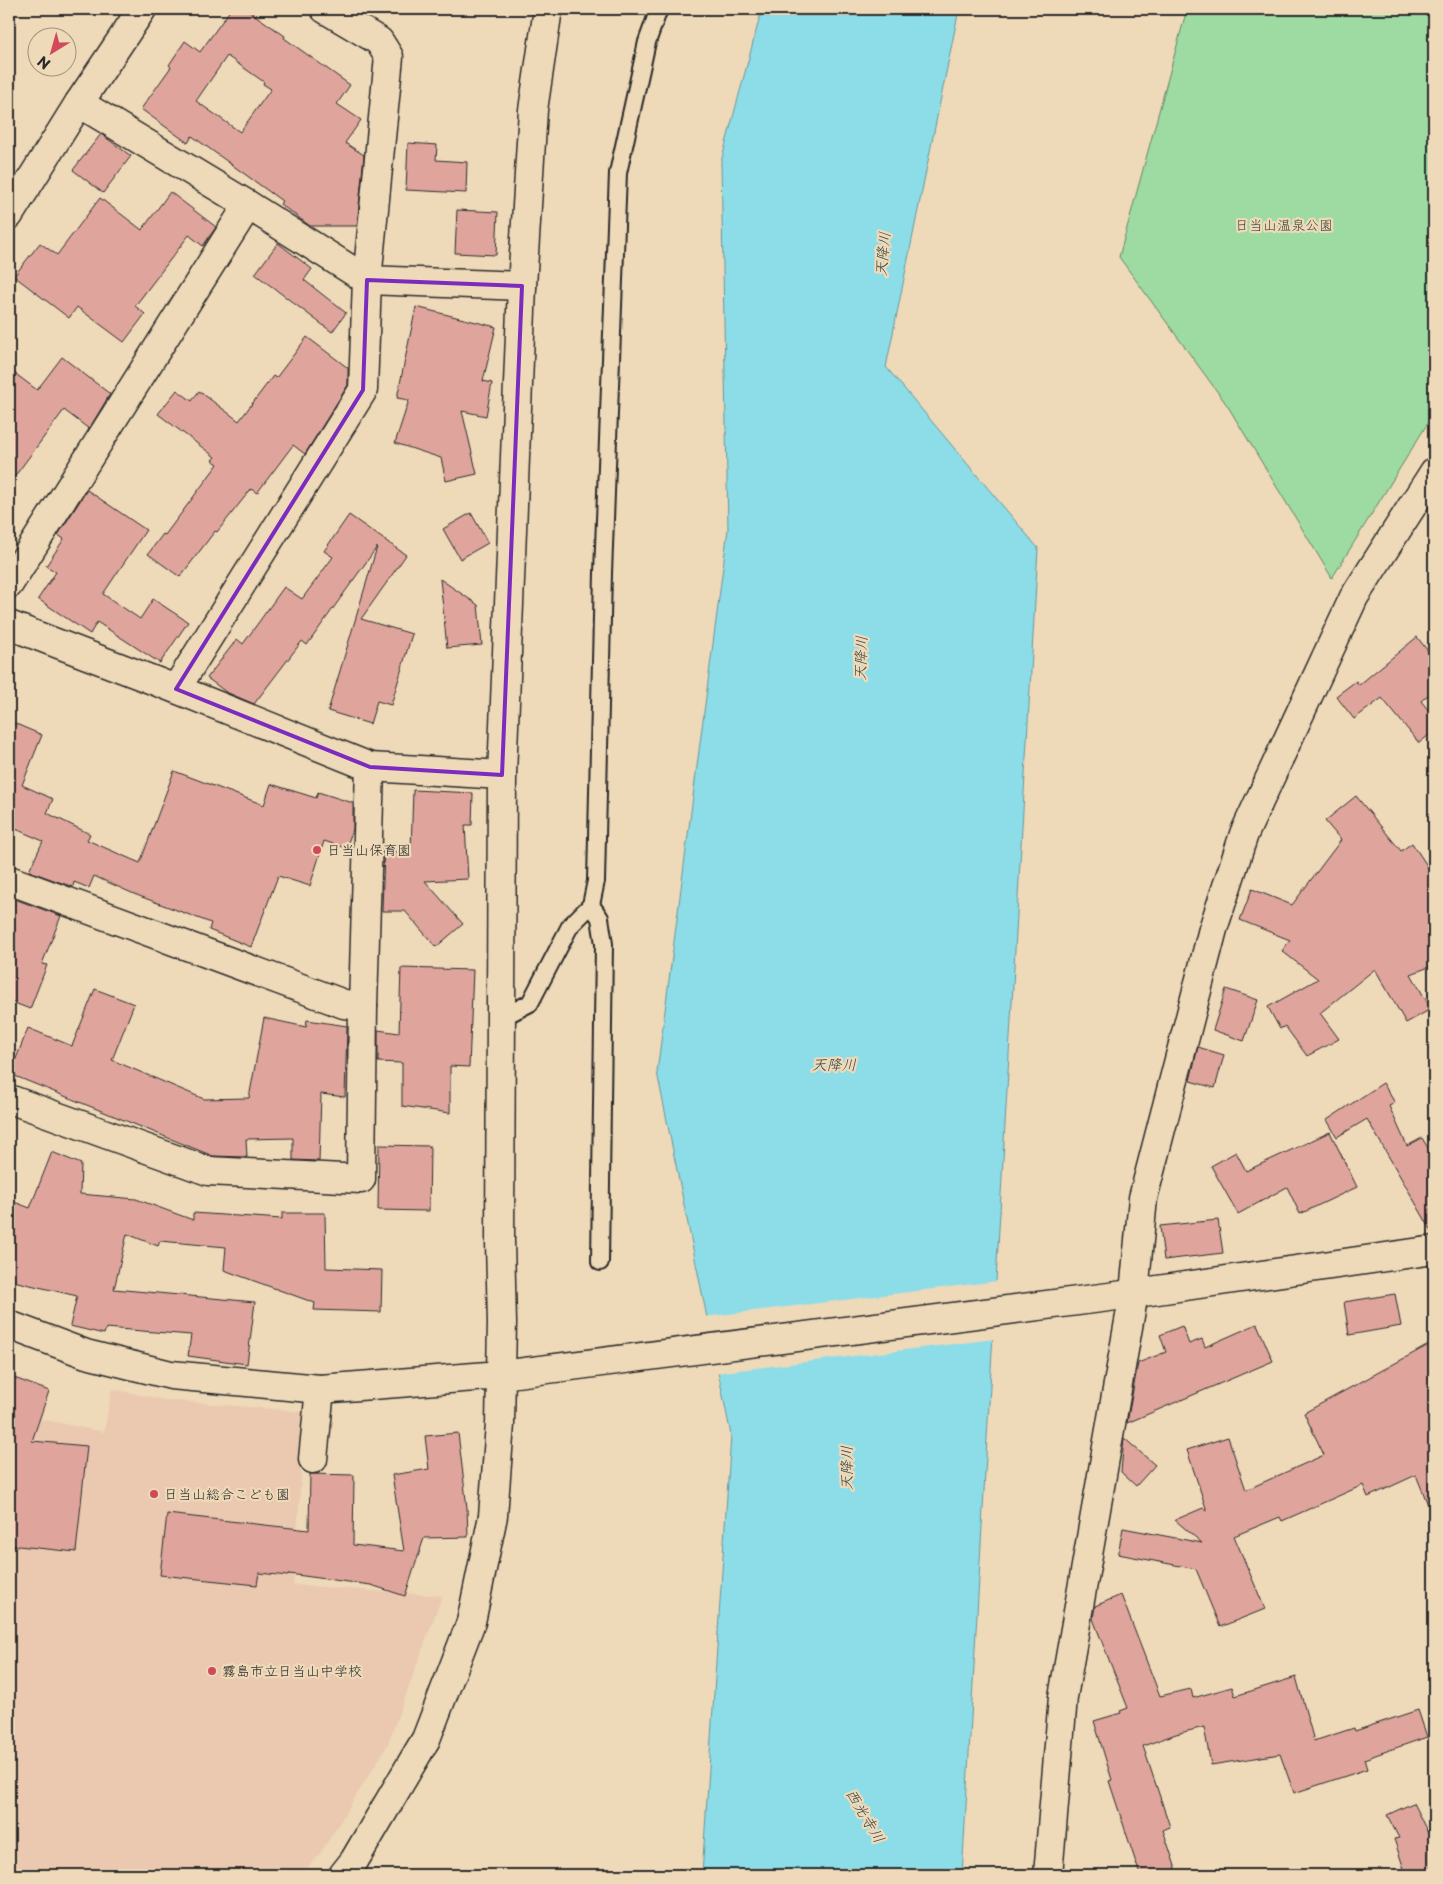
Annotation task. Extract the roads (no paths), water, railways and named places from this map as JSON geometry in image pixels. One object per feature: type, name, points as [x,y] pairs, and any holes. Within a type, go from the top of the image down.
[{"type":"street","points":[[9,215],[79,103],[142,9]]},
{"type":"street","points":[[176,689],[363,390],[367,280],[389,57],[379,41],[325,9]]},
{"type":"street","points":[[343,1875],[354,1862],[426,1739],[471,1622],[493,1516],[500,1424],[508,1374],[501,1018],[502,775],[522,286],[533,110],[548,9]]},
{"type":"street","points":[[79,103],[248,205],[367,280],[522,286]]},
{"type":"street","points":[[9,584],[248,205]]},
{"type":"street","points":[[1048,1875],[1063,1697],[1122,1295],[1143,1198],[1213,928],[1244,834],[1354,597],[1434,472]]},
{"type":"street","points":[[9,625],[176,689],[370,767],[502,775]]},
{"type":"street","points":[[11,1107],[208,1171],[361,1179],[363,1006],[370,767]]},
{"type":"street","points":[[9,880],[344,1004],[363,1006]]},
{"type":"street","points":[[9,1325],[86,1354],[171,1375],[320,1389],[508,1374],[1122,1295],[1434,1250]]},
{"type":"street","points":[[313,1459],[320,1389]]},
{"type":"lane","points":[[501,1018],[530,1003],[570,926],[591,905],[596,881],[604,553],[618,173],[647,42],[659,9]]},
{"type":"lane","points":[[591,905],[600,918],[604,944],[600,1262]]},
{"type":"water","name":"天降川","points":[[762,9],[959,9],[886,367],[1038,548],[962,1875],[702,1875],[731,1435],[657,1072],[728,529],[721,162]]},
{"type":"place","name":"日当山保育園","points":[[317,850]]},
{"type":"place","name":"日当山総合こども園","points":[[154,1494]]},
{"type":"place","name":"霧島市立日当山中学校","points":[[212,1671]]},
{"type":"park label","name":"日当山温泉公園","points":[[1284,225]]},
{"type":"water label","name":"西光寺川","points":[[865,1816]]}]
